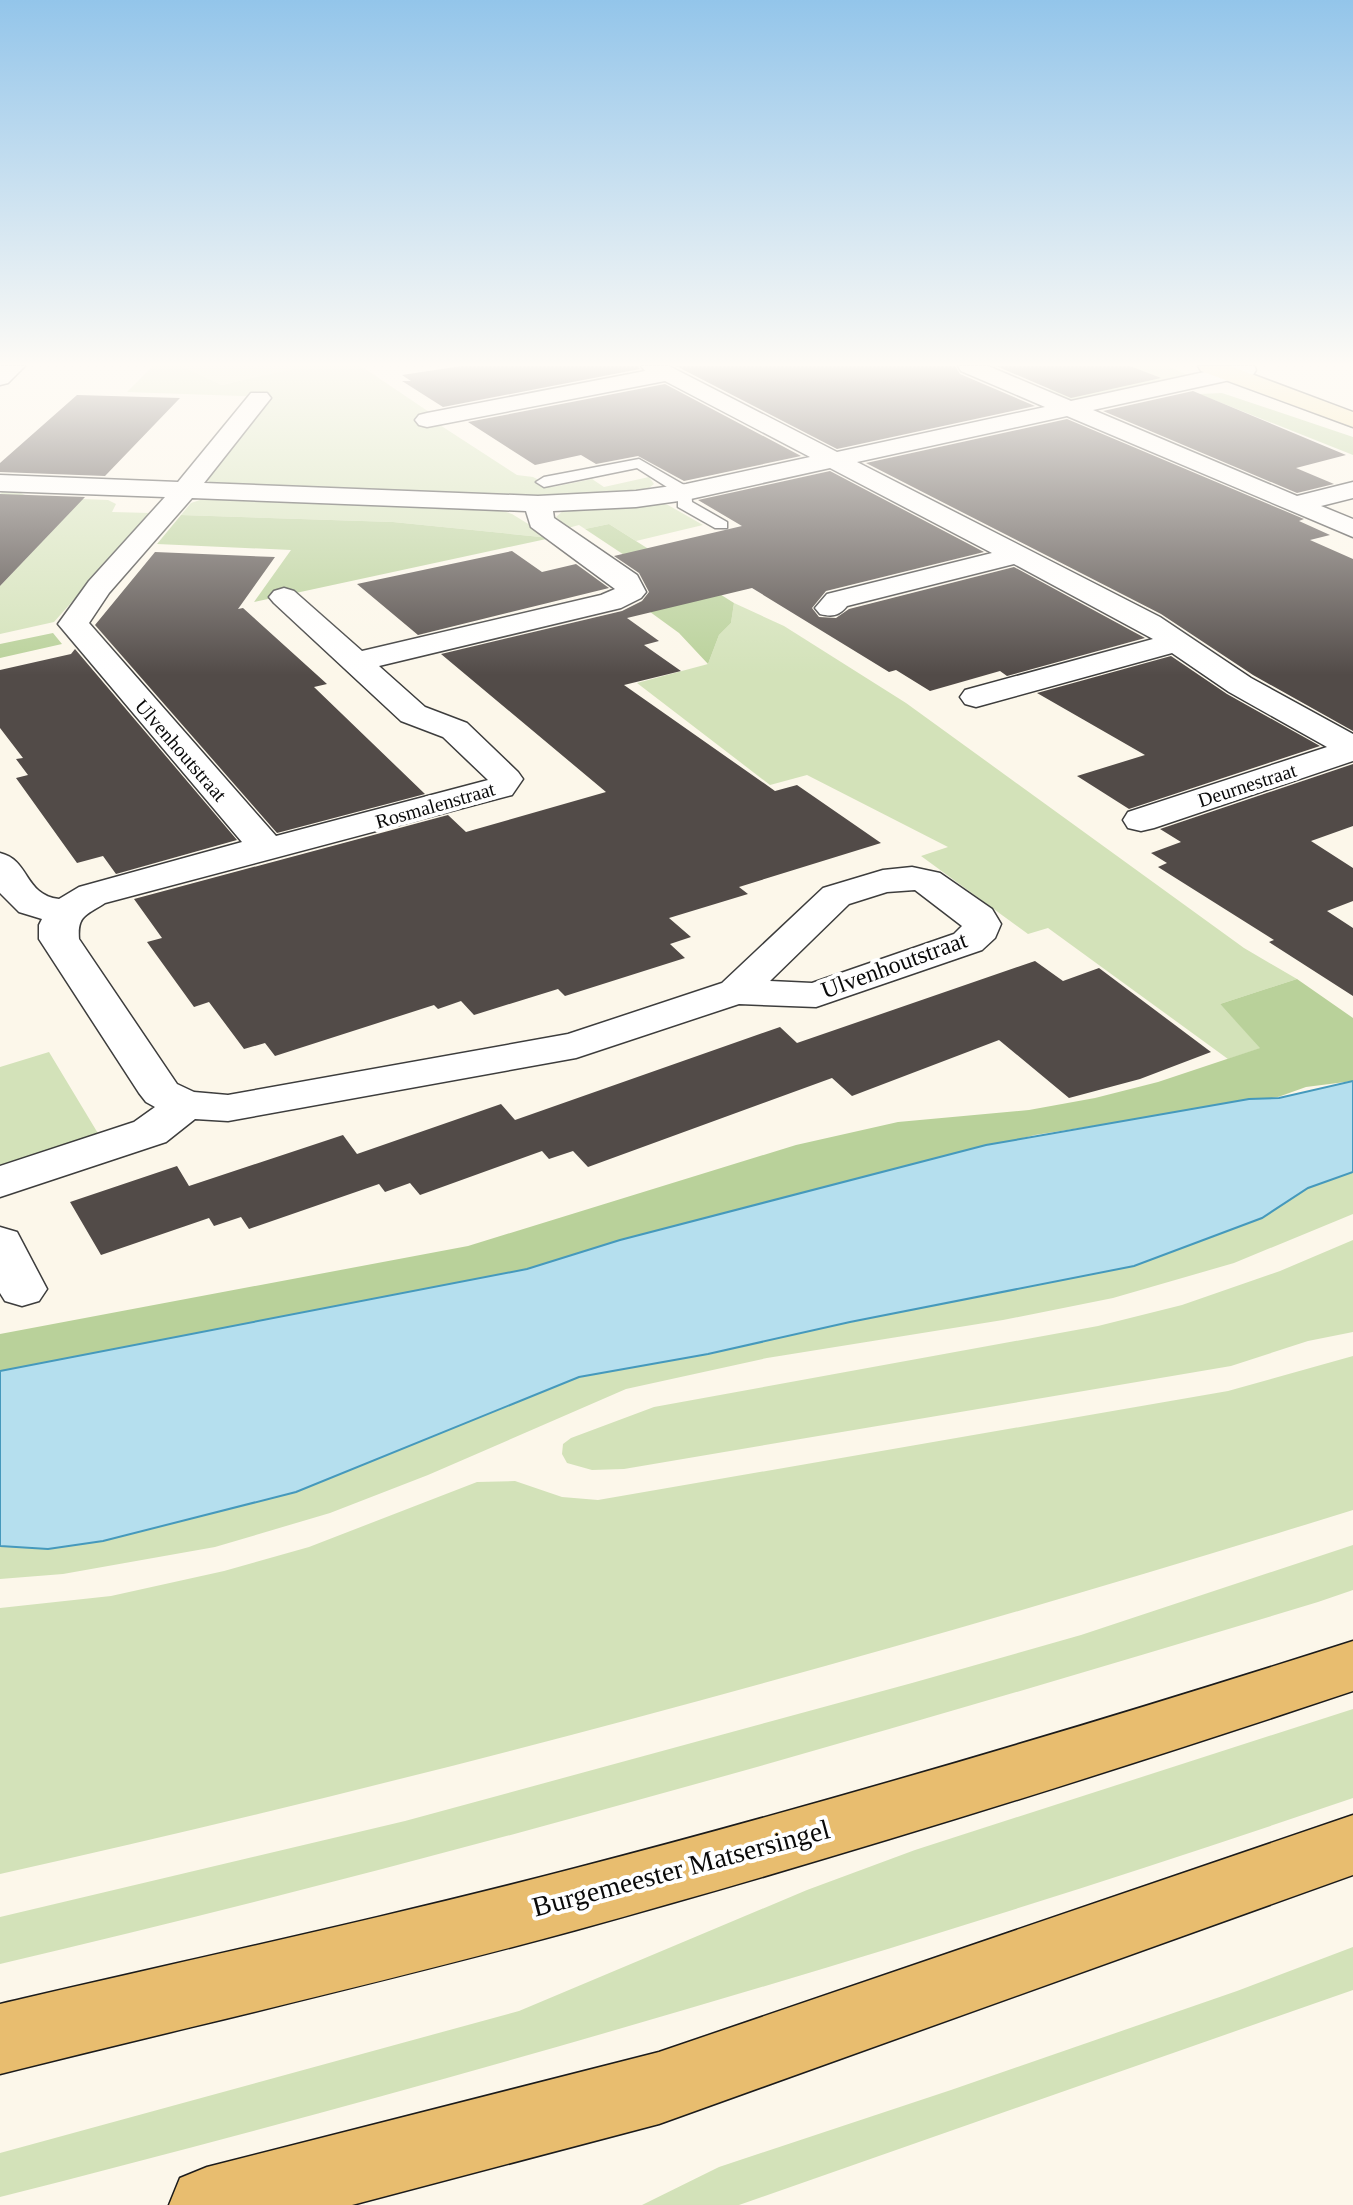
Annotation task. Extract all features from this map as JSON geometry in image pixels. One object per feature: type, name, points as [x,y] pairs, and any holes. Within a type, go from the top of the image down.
[{"type":"main road","name":"Burgemeester Matsersingel","points":[[0,2039],[461,1928],[806,1834],[1236,1705],[1353,1666]]},
{"type":"main road","points":[[207,2205],[659,2088],[1353,1845]]},
{"type":"street","points":[[184,489],[201,469]]},
{"type":"street","points":[[0,483],[184,489],[541,493],[636,499],[686,492],[794,469]]},
{"type":"street","name":"Deurnestraat","points":[[852,469],[1149,623],[1240,685],[1353,749]]},
{"type":"street","points":[[1211,469],[1353,529]]},
{"type":"street","name":"Ulvenhoutstraat","points":[[184,489],[99,587],[73,624],[266,847]]},
{"type":"street","points":[[1295,504],[1353,490]]},
{"type":"street","points":[[356,662],[611,602],[631,592],[627,581],[545,525],[539,517],[541,493]]},
{"type":"street","points":[[830,608],[837,600],[1017,555]]},
{"type":"street","name":"Rosmalenstraat","points":[[266,847],[282,847],[489,792],[505,783],[503,774],[455,730],[413,714],[284,597]]},
{"type":"street","points":[[976,697],[1177,642]]},
{"type":"street","name":"Deurnestraat","points":[[1141,820],[1353,749]]},
{"type":"street","points":[[0,1182],[150,1132],[185,1105],[161,1093],[153,1083],[59,939],[58,925],[66,911],[76,903],[108,889],[266,847]]},
{"type":"street","points":[[0,864],[26,902],[43,910],[66,911]]},
{"type":"street","name":"Ulvenhoutstraat","points":[[185,1105],[228,1108],[576,1045],[736,992],[816,995],[968,942],[981,930],[982,924],[969,910],[927,881],[912,878],[883,881],[836,896],[736,992]]},
{"type":"street","points":[[0,1243],[22,1289]]},
{"type":"lane","points":[[686,492],[684,504],[721,525]]},
{"type":"green space","points":[[213,469],[508,469],[553,487],[592,479],[604,487],[649,477],[654,484],[645,491],[564,498],[214,485],[205,479]]},
{"type":"green space","points":[[21,493],[29,497],[108,500],[116,504],[112,512],[151,513],[54,622],[0,634],[0,586],[74,508],[0,494]]},
{"type":"green space","points":[[206,498],[493,508],[512,514],[551,538],[393,522],[181,515],[191,503]]},
{"type":"green space","points":[[658,503],[668,505],[703,525],[636,541],[609,524],[585,529],[579,525],[568,528],[556,517],[572,509]]},
{"type":"green space","points":[[181,515],[393,522],[551,538],[254,602],[291,550],[157,544]]},
{"type":"green space","points":[[609,524],[734,603],[731,623],[719,635],[708,664],[679,633],[646,609],[689,598],[585,529]]},
{"type":"green space","points":[[734,603],[784,626],[906,703],[1244,948],[1297,979],[1220,1004],[1261,1048],[1228,1059],[1048,928],[1028,934],[921,856],[948,847],[807,775],[770,785],[637,683],[708,664],[719,635],[731,623]]},
{"type":"green space","points":[[53,633],[62,644],[0,658],[0,644]]},
{"type":"green space","points":[[1297,979],[1353,1018],[1353,1081],[1306,1087],[1278,1097],[1035,1135],[620,1240],[527,1269],[0,1371],[0,1334],[468,1246],[796,1145],[898,1122],[1029,1110],[1158,1082],[1260,1048],[1220,1004]]},
{"type":"green space","points":[[49,1052],[99,1135],[0,1167],[0,1067]]},
{"type":"green space","points":[[1353,1172],[1353,1214],[1234,1263],[1113,1298],[1003,1320],[767,1358],[626,1389],[428,1475],[330,1513],[215,1547],[63,1574],[0,1579],[0,1546],[48,1549],[103,1541],[296,1492],[579,1377],[708,1354],[850,1322],[1134,1266],[1262,1218],[1308,1188]]},
{"type":"green space","points":[[1353,1240],[1353,1332],[1308,1341],[1231,1366],[624,1469],[592,1470],[567,1463],[562,1454],[563,1444],[571,1438],[654,1407],[1098,1326],[1182,1305],[1280,1271]]},
{"type":"green space","points":[[1353,1356],[1353,1510],[1018,1611],[680,1706],[341,1794],[0,1874],[0,1608],[111,1596],[224,1571],[309,1547],[477,1482],[515,1481],[562,1497],[598,1500],[1228,1391]]},
{"type":"green space","points":[[1353,1545],[1353,1590],[1318,1602],[662,1794],[332,1882],[0,1964],[0,1917],[405,1821],[912,1683],[1081,1635]]},
{"type":"green space","points":[[1353,1709],[1353,1798],[1018,1908],[681,2011],[341,2107],[0,2197],[0,2153],[519,2011],[807,1890],[915,1850]]},
{"type":"green space","points":[[1353,1947],[1353,1990],[739,2205],[642,2205],[719,2167],[1237,1991]]},
{"type":"water","points":[[1353,1081],[1353,1172],[1308,1188],[1262,1218],[1134,1266],[850,1322],[708,1354],[579,1377],[296,1492],[103,1541],[48,1549],[0,1546],[0,1371],[527,1269],[620,1240],[986,1145],[1249,1099],[1279,1098]]},
{"type":"building","points":[[0,469],[112,469],[105,476],[0,472]]},
{"type":"building","points":[[662,469],[741,469],[684,481]]},
{"type":"building","points":[[878,469],[1185,469],[1304,519],[1299,521],[1330,535],[1310,540],[1353,559],[1353,731],[1253,675],[1161,614]]},
{"type":"building","points":[[1240,469],[1298,469],[1334,484],[1297,493]]},
{"type":"building","points":[[830,471],[984,552],[826,591],[812,608],[819,617],[836,618],[849,609],[1014,567],[1145,638],[1007,676],[1000,671],[930,691],[896,670],[889,672],[752,588],[627,618],[659,641],[644,645],[681,671],[624,685],[775,791],[797,785],[881,843],[739,887],[748,894],[669,918],[691,937],[670,944],[685,958],[565,996],[558,989],[474,1015],[461,1001],[438,1009],[434,1005],[275,1056],[265,1043],[244,1049],[209,1002],[194,1007],[147,942],[162,938],[134,899],[448,815],[466,832],[606,792],[441,654],[622,611],[642,601],[649,592],[639,573],[614,556],[742,526],[698,500]]},
{"type":"building","points":[[0,494],[85,497],[0,586]]},
{"type":"building","points":[[512,551],[542,572],[576,564],[609,588],[418,635],[357,584]]},
{"type":"building","points":[[155,552],[275,557],[238,609],[243,608],[327,684],[314,687],[425,794],[277,833],[95,625]]},
{"type":"building","points":[[75,649],[237,840],[116,874],[103,856],[77,863],[16,778],[28,775],[16,759],[23,758],[0,728],[0,670],[71,654]]},
{"type":"building","points":[[1171,656],[1227,694],[1320,746],[1129,809],[1077,776],[1145,755],[1037,693]]},
{"type":"building","points":[[1353,764],[1353,826],[1311,841],[1353,868],[1353,901],[1327,911],[1353,928],[1353,996],[1269,942],[1274,940],[1158,867],[1167,863],[1151,853],[1181,842],[1160,829]]},
{"type":"building","points":[[1035,961],[1063,981],[1099,968],[1211,1052],[1140,1079],[1069,1098],[999,1040],[852,1096],[832,1078],[588,1167],[573,1151],[549,1159],[542,1151],[420,1195],[410,1183],[385,1192],[379,1184],[249,1229],[241,1217],[214,1226],[209,1218],[101,1255],[70,1202],[177,1166],[189,1186],[343,1135],[357,1154],[501,1104],[515,1120],[780,1027],[797,1043]]}]
